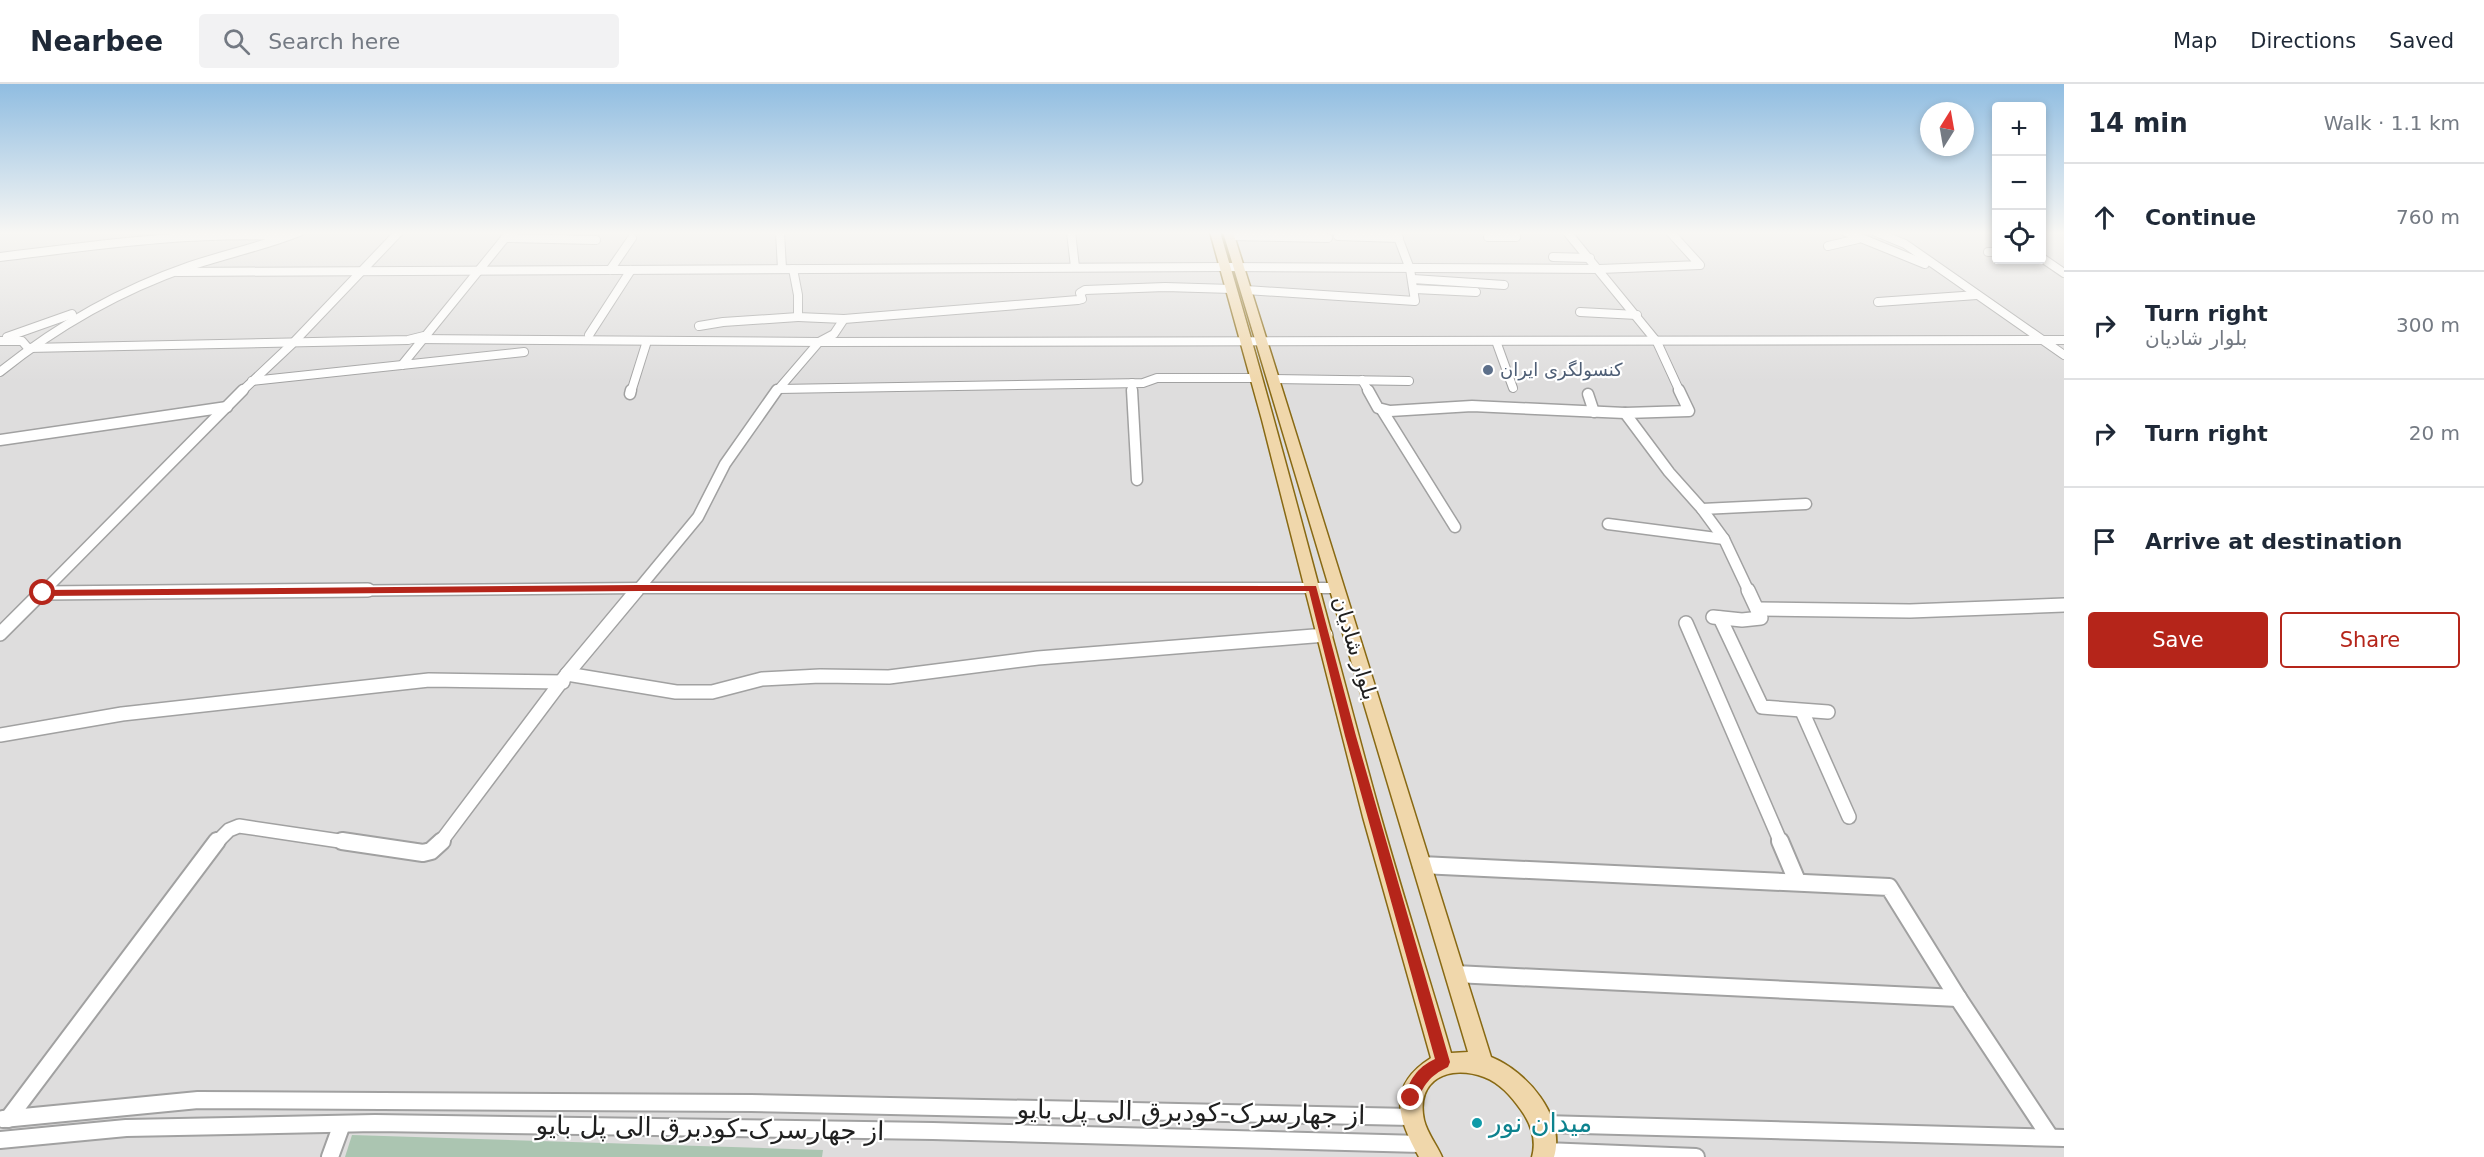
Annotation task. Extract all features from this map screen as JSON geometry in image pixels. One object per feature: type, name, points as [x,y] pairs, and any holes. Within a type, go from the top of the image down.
[{"type":"main road","name":"بلوار شادیان","points":[[1237,282],[1265,379],[1336,588],[1482,1064]]},
{"type":"main road","name":"بلوار شادیان","points":[[1265,379],[1350,736],[1443,1062]]},
{"type":"main road","points":[[1426,1151],[1411,1117],[1411,1098],[1417,1082],[1427,1070],[1443,1062],[1462,1060],[1482,1064],[1508,1078],[1530,1098],[1543,1124],[1544,1154]]},
{"type":"street","points":[[0,340],[94,307],[153,282]]},
{"type":"street","points":[[0,634],[353,282]]},
{"type":"street","points":[[402,364],[467,282]]},
{"type":"street","points":[[589,335],[623,282]]},
{"type":"street","points":[[796,282],[798,317]]},
{"type":"street","points":[[699,326],[723,322],[798,317],[844,319],[1078,300],[1082,299],[1080,293],[1085,290],[1165,287],[1411,301],[1416,299],[1414,282]]},
{"type":"street","points":[[1460,282],[1504,285]]},
{"type":"street","points":[[1382,410],[1472,406],[1625,413],[1689,411],[1657,342],[1610,282]]},
{"type":"street","points":[[1959,282],[2064,355]]},
{"type":"street","points":[[1415,289],[1476,292]]},
{"type":"street","points":[[1878,302],[1977,295]]},
{"type":"street","points":[[0,372],[28,348],[94,307]]},
{"type":"street","points":[[1580,312],[1637,315]]},
{"type":"street","points":[[4,1119],[220,837],[229,830],[239,826],[423,853],[430,851],[441,842],[565,678],[698,517],[725,464],[778,389],[819,342],[834,334],[844,319]]},
{"type":"street","points":[[28,348],[292,344],[421,338],[589,335],[834,334],[1657,342],[2064,340]]},
{"type":"street","points":[[421,338],[819,342],[1252,338]]},
{"type":"street","points":[[0,340],[22,341],[28,348]]},
{"type":"street","points":[[630,394],[647,341]]},
{"type":"street","points":[[1497,341],[1513,388]]},
{"type":"street","points":[[252,381],[524,352]]},
{"type":"street","points":[[778,389],[1146,383],[1157,378],[1409,381]]},
{"type":"street","points":[[1362,380],[1455,527]]},
{"type":"street","points":[[1132,383],[1137,480]]},
{"type":"street","points":[[1588,394],[1594,412]]},
{"type":"street","points":[[0,440],[227,407]]},
{"type":"street","points":[[1625,413],[1669,472],[1724,539],[1759,613]]},
{"type":"street","points":[[1701,509],[1806,504]]},
{"type":"street","points":[[1608,524],[1724,539]]},
{"type":"street","points":[[43,593],[639,588],[1336,588]]},
{"type":"street","points":[[1828,712],[1769,709],[1759,705],[1716,618],[1743,620],[1759,613],[1983,611],[2064,605]]},
{"type":"street","points":[[1686,623],[1797,881]]},
{"type":"street","points":[[0,735],[122,714],[429,680],[565,678],[676,692],[712,692],[762,679],[820,676],[890,677],[1038,658],[1326,635]]},
{"type":"street","points":[[1802,711],[1849,817]]},
{"type":"street","points":[[1421,865],[1880,884],[1889,887],[1958,998],[2057,1138]]},
{"type":"street","points":[[1455,974],[1958,998]]},
{"type":"street","name":"از جهارسرک-کودبرق الی پل بایو","points":[[4,1119],[198,1100],[751,1103],[1411,1117]]},
{"type":"street","points":[[330,1157],[342,1124]]},
{"type":"street","name":"از جهارسرک-کودبرق الی پل بایو","points":[[0,1140],[126,1128],[342,1124],[933,1131],[1426,1151]]},
{"type":"street","points":[[1543,1124],[2057,1138]]},
{"type":"street","points":[[1544,1154],[1695,1157]]},
{"type":"shaded area","points":[[0,282],[2064,282],[2064,1157],[0,1157]]},
{"type":"green space","points":[[352,1135],[823,1150],[822,1157],[345,1157]]},
{"type":"place","name":"کنسولگری ایران","points":[[1488,370]]},
{"type":"place","name":"میدان نور","points":[[1477,1123]]},
{"type":"route","points":[[43,593],[639,588],[1313,588],[1350,736],[1443,1062],[1427,1070],[1417,1082],[1411,1098]]}]
